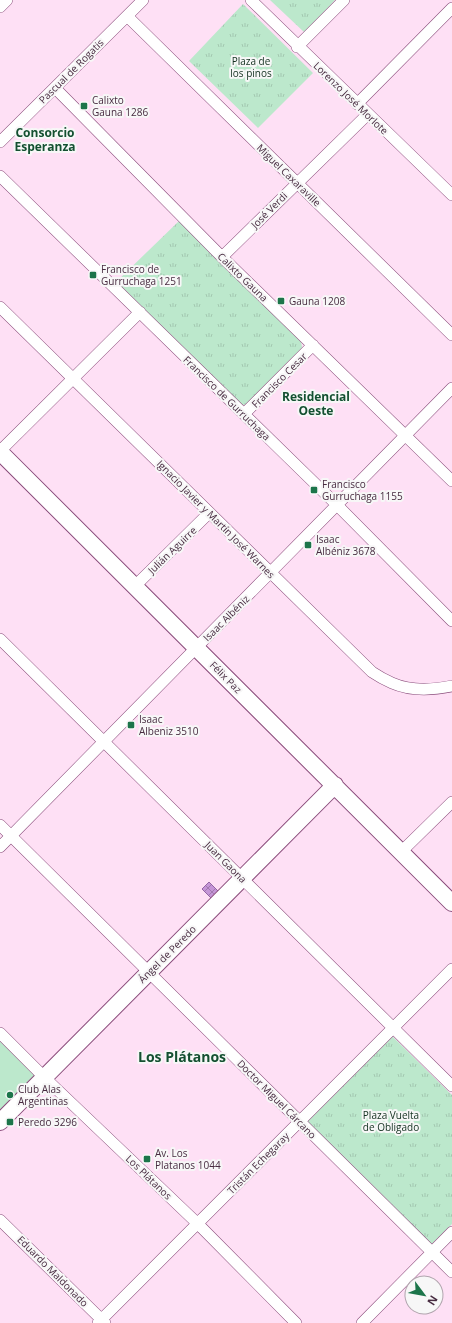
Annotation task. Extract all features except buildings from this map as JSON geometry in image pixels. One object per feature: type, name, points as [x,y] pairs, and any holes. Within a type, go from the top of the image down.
[{"type":"main road","name":"Félix Paz","points":[[0,452],[452,903]]},
{"type":"main road","name":"Ángel de Peredo","points":[[0,1122],[335,785]]},
{"type":"street","points":[[0,7],[7,0]]},
{"type":"street","name":"Pascual de Rogatis","points":[[0,142],[143,0]]},
{"type":"street","name":"Lorenzo José Morlote","points":[[251,0],[452,195]]},
{"type":"street","points":[[298,47],[344,0]]},
{"type":"street","points":[[357,104],[452,8]]},
{"type":"street","name":"Miguel Caxaraville","points":[[127,16],[452,335]]},
{"type":"street","name":"Calixto Gauna","points":[[54,88],[222,256],[452,481]]},
{"type":"street","name":"José Verdi","points":[[222,256],[368,114]]},
{"type":"street","name":"Francisco de Gurruchaga","points":[[0,176],[244,414],[452,621]]},
{"type":"street","name":"Ignacio Javier y Martín José Warnes","points":[[0,307],[372,672],[392,683],[408,688],[428,689],[452,686]]},
{"type":"street","points":[[0,452],[72,378],[140,312]]},
{"type":"street","name":"Francisco Cesar","points":[[244,414],[313,345]]},
{"type":"street","name":"Isaac Albéniz","points":[[0,847],[452,388]]},
{"type":"street","name":"Julián Aguirre","points":[[135,586],[209,513]]},
{"type":"street","name":"Juan Gaona","points":[[0,639],[452,1086]]},
{"type":"street","points":[[401,852],[452,802]]},
{"type":"street","name":"Doctor Miguel Cárcano","points":[[0,825],[452,1272]]},
{"type":"street","name":"Tristán Echegaray","points":[[102,1322],[197,1224],[452,969]]},
{"type":"street","name":"Los Plátanos","points":[[0,1033],[197,1224],[296,1323]]},
{"type":"street","name":"Eduardo Maldonado","points":[[0,1220],[102,1322]]},
{"type":"street","points":[[362,1323],[452,1232]]},
{"type":"green space","points":[[270,0],[335,0],[305,33]]},
{"type":"green space","name":"Plaza de los pinos","points":[[243,4],[313,73],[258,128],[189,61]]},
{"type":"green space","points":[[179,221],[301,341],[302,347],[300,353],[248,404],[243,405],[235,402],[115,283]]},
{"type":"green space","name":"Plaza Vuelta de Obligado","points":[[391,1035],[452,1095],[452,1224],[431,1245],[306,1122]]},
{"type":"green space","name":"Club Alas Argentinas","points":[[0,1037],[39,1076],[0,1115]]},
{"type":"place","name":"Calixto Gauna 1286","points":[[84,106]]},
{"type":"place","name":"Francisco de Gurruchaga 1251","points":[[93,275]]},
{"type":"place","name":"Gauna 1208","points":[[281,301]]},
{"type":"place","name":"Francisco Gurruchaga 1155","points":[[314,490]]},
{"type":"place","name":"Isaac Albéniz 3678","points":[[308,545]]},
{"type":"place","name":"Isaac Albeniz 3510","points":[[131,725]]},
{"type":"place","name":"Club Alas Argentinas","points":[[10,1095]]},
{"type":"place","name":"Peredo 3296","points":[[10,1122]]},
{"type":"place","name":"Av. Los Platanos 1044","points":[[147,1159]]},
{"type":"district","name":"Consorcio Esperanza","points":[[45,139]]},
{"type":"district","name":"Residencial Oeste","points":[[316,403]]},
{"type":"district","name":"Los Plátanos","points":[[182,1056]]}]
